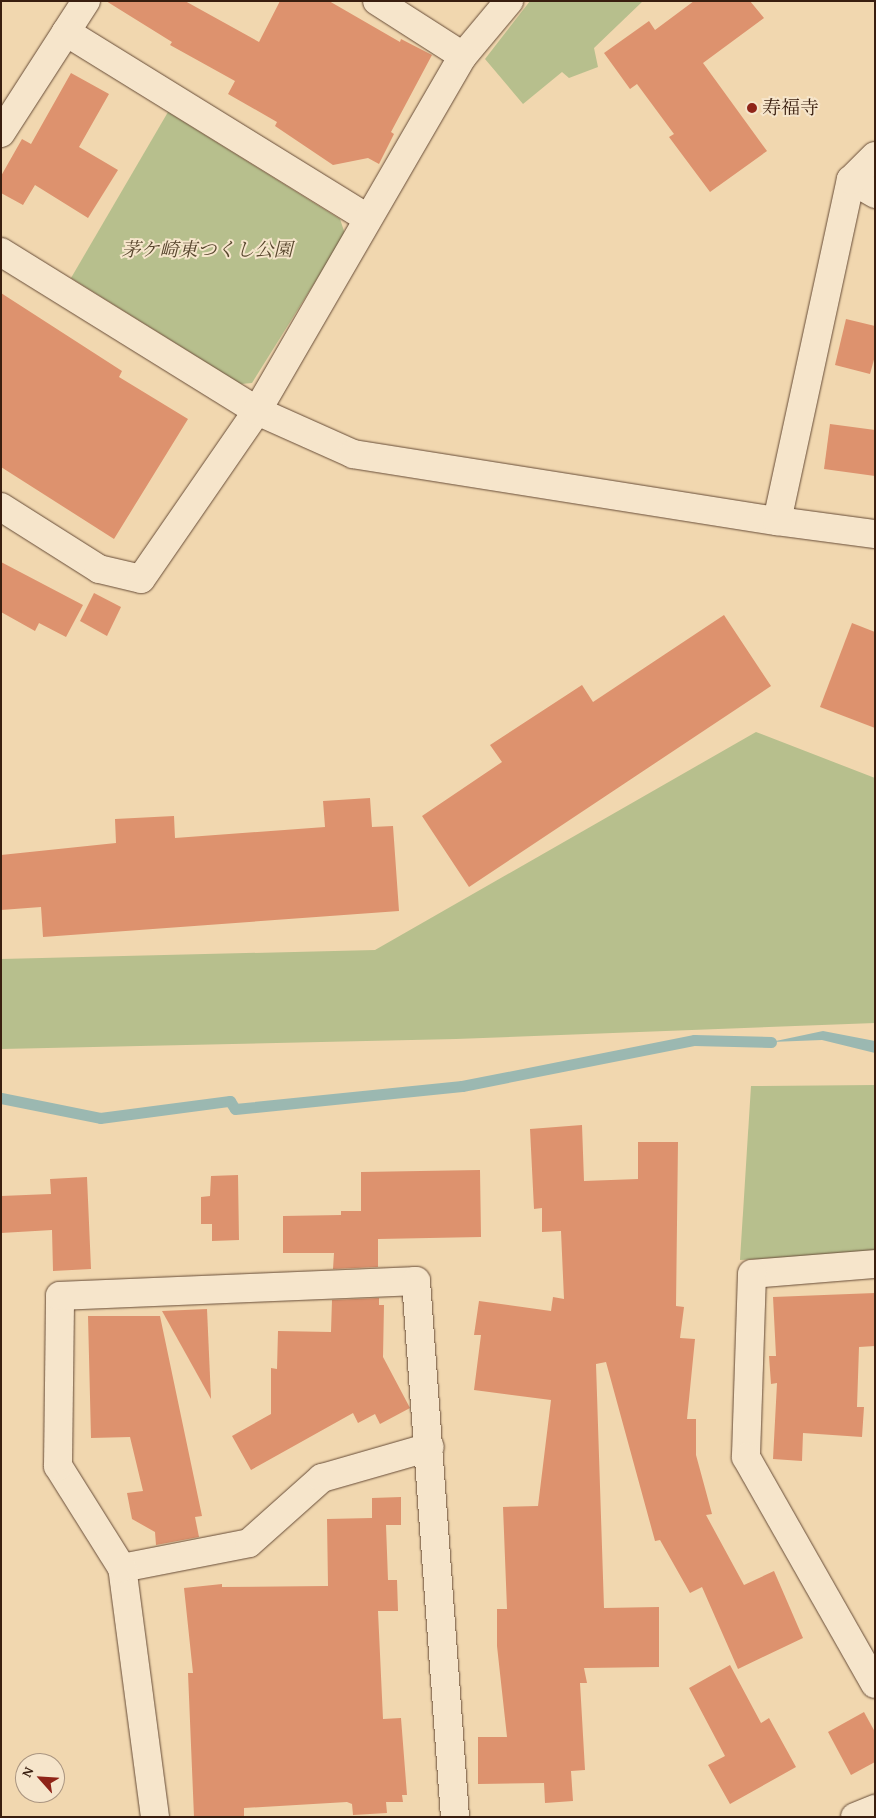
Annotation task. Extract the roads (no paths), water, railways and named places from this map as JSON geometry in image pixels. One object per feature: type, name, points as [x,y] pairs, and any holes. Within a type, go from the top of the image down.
[{"type":"street","points":[[1,133],[86,1]]},
{"type":"street","points":[[377,1],[463,56]]},
{"type":"street","points":[[1,507],[100,569],[142,579],[257,411],[367,218],[463,56],[509,1]]},
{"type":"street","points":[[66,32],[367,218]]},
{"type":"street","points":[[777,522],[851,180],[875,156]]},
{"type":"street","points":[[851,180],[875,194]]},
{"type":"street","points":[[1,252],[257,411],[353,454],[777,522],[875,534]]},
{"type":"street","points":[[875,1264],[752,1274],[746,1457],[875,1684]]},
{"type":"street","points":[[155,1817],[122,1568],[58,1466],[60,1296],[416,1281],[430,1447],[455,1817]]},
{"type":"street","points":[[122,1568],[249,1543],[322,1478],[430,1447]]},
{"type":"street","points":[[855,1817],[875,1809]]},
{"type":"water","points":[[823,1031],[875,1041],[875,1053],[822,1040],[771,1042]]},
{"type":"waterway","points":[[1,1098],[100,1118],[230,1101],[235,1109],[462,1086],[694,1040],[771,1042]]},
{"type":"place","name":"寿福寺","points":[[752,108]]},
{"type":"park label","name":"茅ケ崎東つくし公園","points":[[207,250]]}]
